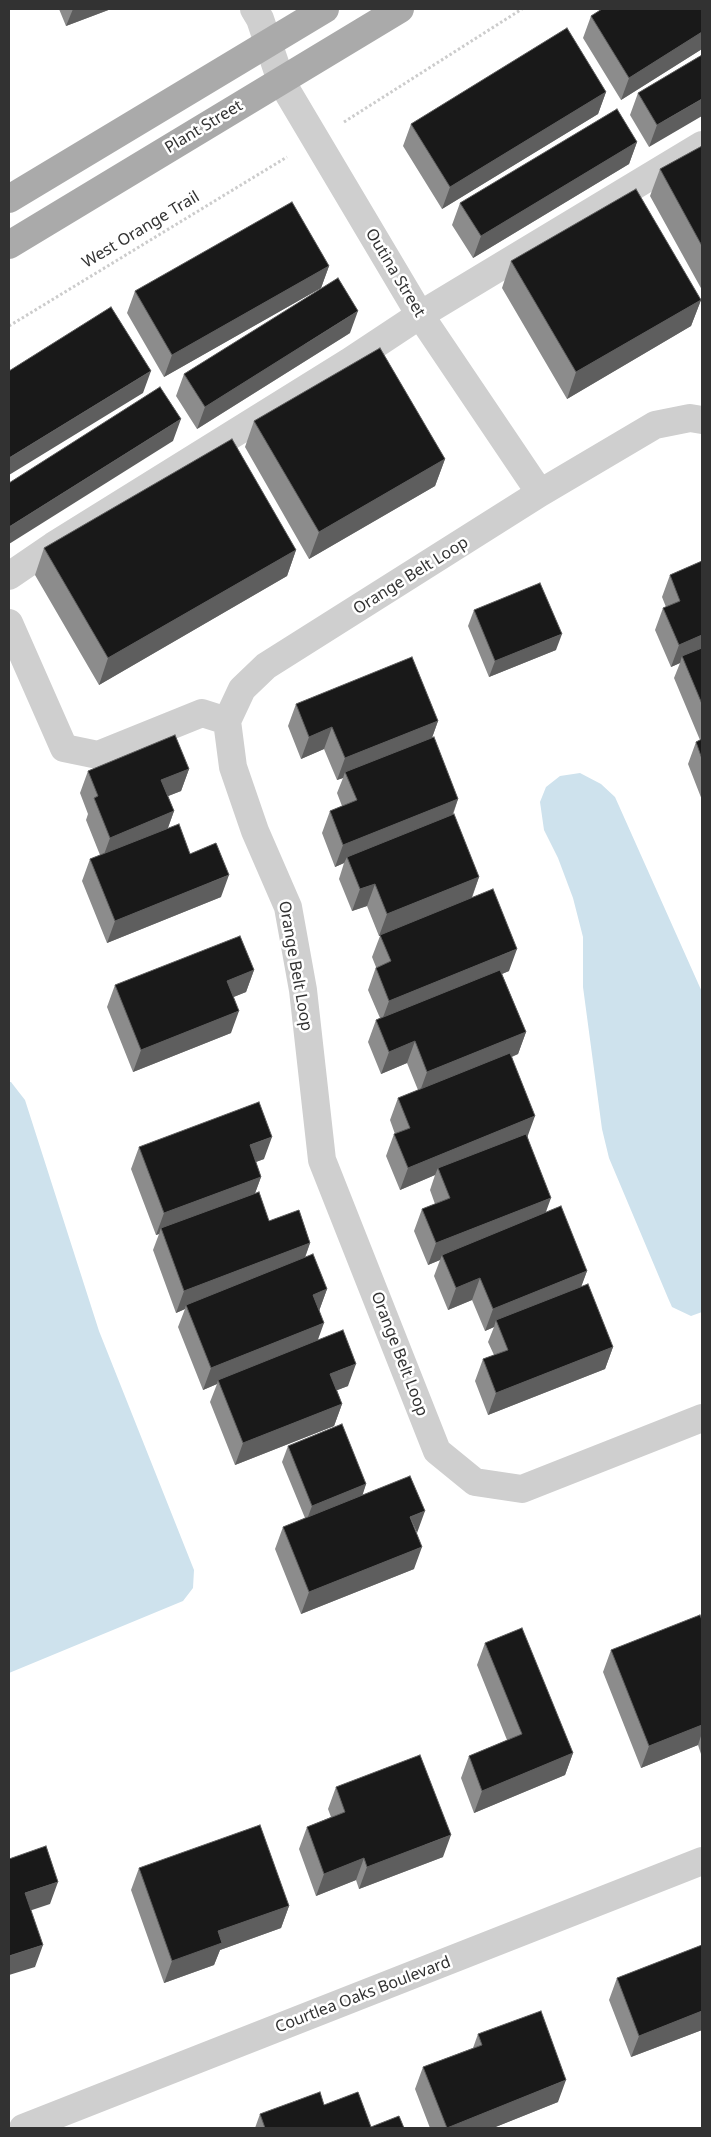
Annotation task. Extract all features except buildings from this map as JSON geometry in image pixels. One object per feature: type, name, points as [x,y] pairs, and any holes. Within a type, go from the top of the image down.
[{"type":"main road","points":[[9,199],[325,9]]},
{"type":"main road","name":"Plant Street","points":[[9,245],[400,9]]},
{"type":"street","name":"Outina Street","points":[[254,9],[260,19],[281,81],[420,315],[540,494]]},
{"type":"street","points":[[9,576],[61,540],[349,362],[420,315],[702,145]]},
{"type":"street","name":"Orange Belt Loop","points":[[702,420],[690,418],[655,425],[540,494],[266,666],[242,690],[227,720],[233,767],[255,831],[288,908],[303,990],[322,1160],[437,1451],[475,1482],[522,1489],[702,1418]]},
{"type":"street","points":[[9,623],[64,748],[98,755],[202,713],[227,720]]},
{"type":"street","name":"Courtlea Oaks Boulevard","points":[[23,2128],[702,1861]]},
{"type":"path","points":[[344,122],[522,9]]},
{"type":"path","name":"West Orange Trail","points":[[9,326],[287,156]]},
{"type":"water","points":[[580,773],[601,784],[615,797],[702,992],[702,1312],[691,1316],[672,1307],[609,1158],[602,1129],[583,987],[583,937],[573,898],[558,858],[544,830],[540,802],[546,787],[560,776]]},
{"type":"water","points":[[9,1082],[25,1100],[99,1331],[194,1570],[193,1588],[183,1601],[9,1673]]}]
